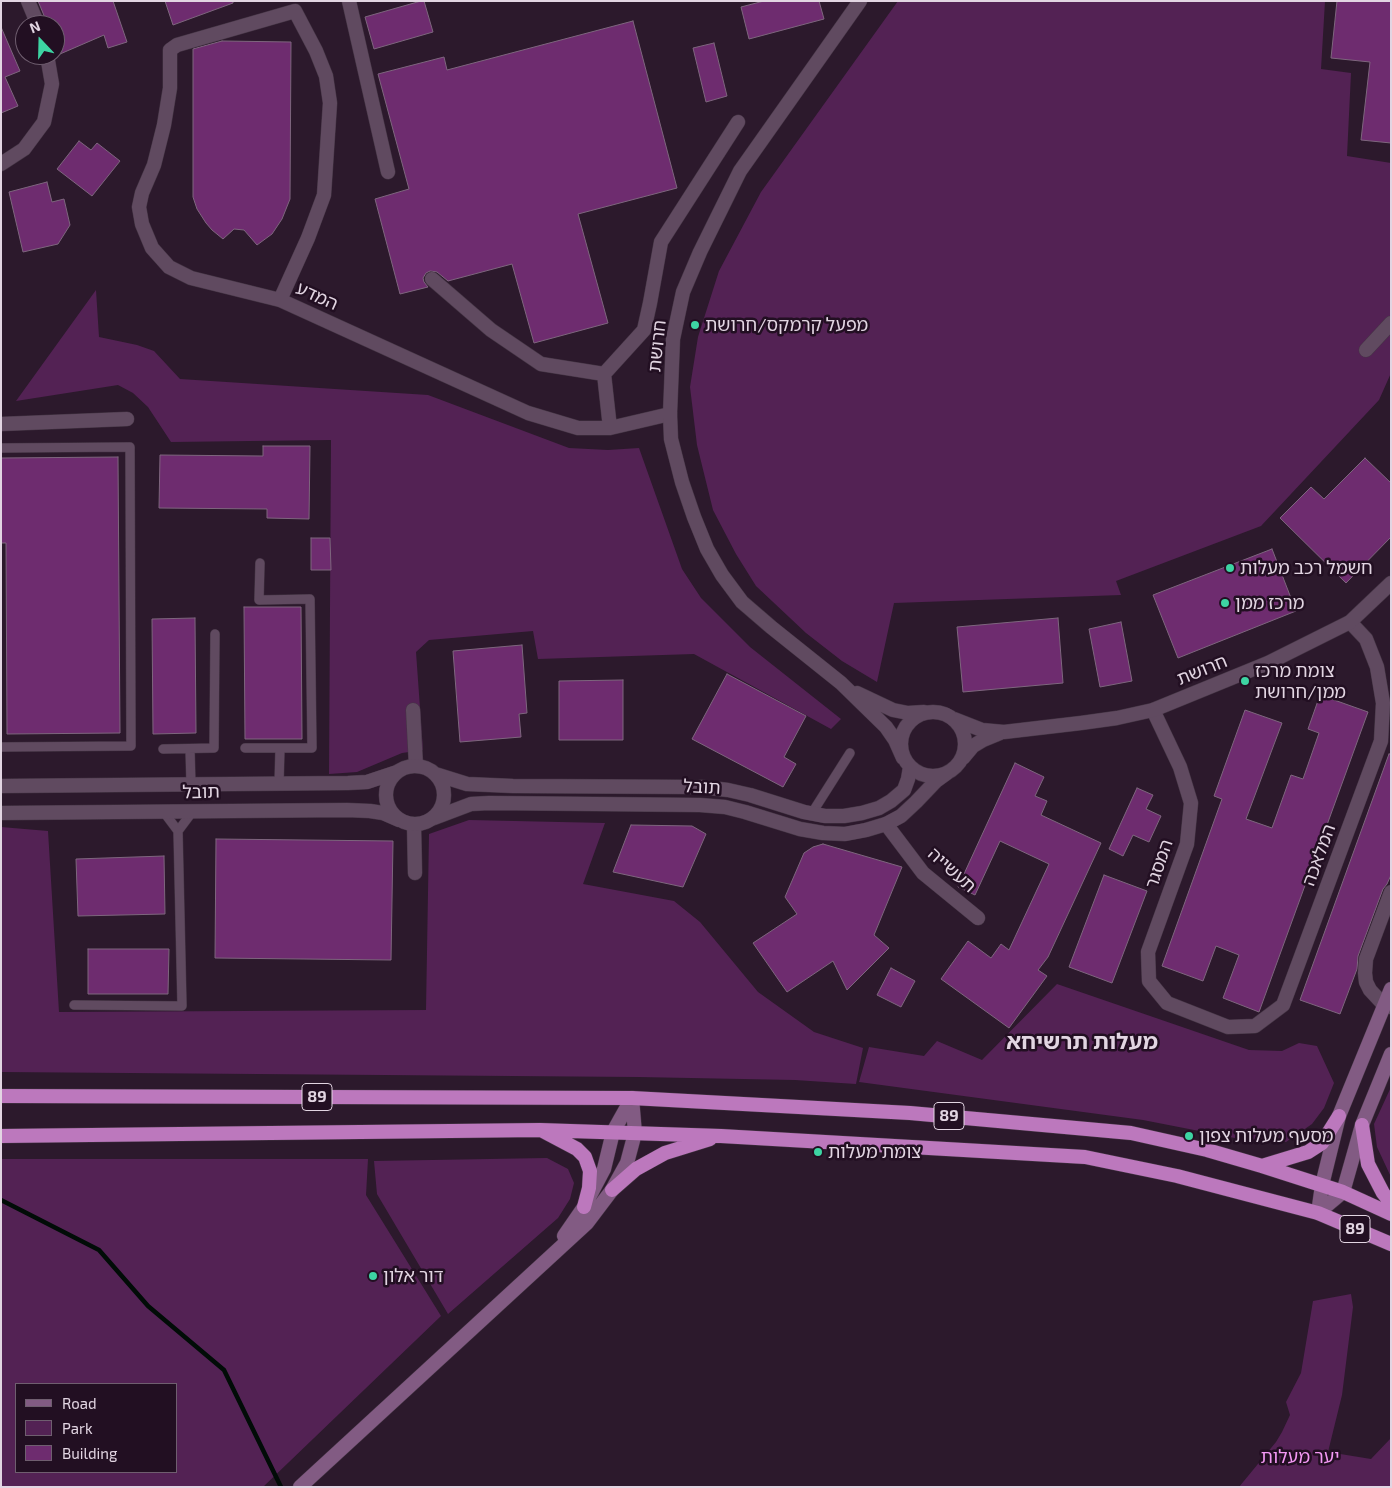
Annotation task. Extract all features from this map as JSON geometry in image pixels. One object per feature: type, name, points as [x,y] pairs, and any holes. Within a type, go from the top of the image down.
[{"type":"highway","name":"89","points":[[1,1096],[632,1098],[910,1113],[1131,1133],[1207,1150],[1262,1166],[1343,1192],[1391,1214]]},
{"type":"highway","points":[[1262,1166],[1308,1152],[1322,1143],[1339,1116]]},
{"type":"highway","points":[[1362,1125],[1368,1164],[1383,1193],[1391,1203]]},
{"type":"highway","points":[[540,1130],[576,1149],[585,1157],[590,1171],[589,1188],[584,1206]]},
{"type":"highway","name":"89","points":[[1,1136],[540,1130],[721,1136],[1085,1157],[1184,1178],[1318,1213],[1391,1244]]},
{"type":"highway","points":[[612,1190],[636,1169],[665,1153],[721,1136]]},
{"type":"main road","points":[[1318,1213],[1322,1185],[1339,1116],[1388,1006],[1391,989]]},
{"type":"main road","points":[[1318,1213],[1343,1192],[1362,1125],[1391,1054]]},
{"type":"main road","points":[[548,1260],[584,1206],[604,1169],[613,1132],[632,1098]]},
{"type":"main road","points":[[300,1487],[587,1223],[612,1190],[627,1163],[635,1133],[632,1098]]},
{"type":"street","points":[[28,1],[34,15]]},
{"type":"street","points":[[349,1],[388,172]]},
{"type":"street","name":"חרושת","points":[[860,1],[740,171],[700,252],[684,292],[674,339],[670,414],[671,439],[694,518],[707,549],[722,575],[742,602],[841,683],[886,727],[907,763]]},
{"type":"street","name":"המדע","points":[[280,300],[308,238],[324,195],[330,103],[326,76],[316,51],[295,11],[177,44],[170,50],[170,88],[164,125],[154,165],[142,193],[139,206],[142,224],[152,248],[169,267],[191,278],[280,300],[528,413],[578,428],[610,428],[670,414]]},
{"type":"street","points":[[1,164],[24,149],[44,122],[52,84],[49,65]]},
{"type":"street","points":[[610,428],[604,374],[644,330],[661,242],[738,122]]},
{"type":"street","points":[[432,279],[491,330],[541,364],[604,374]]},
{"type":"street","points":[[1366,350],[1391,323]]},
{"type":"street","points":[[1,424],[127,419]]},
{"type":"street","name":"חרושת","points":[[954,719],[982,730],[1004,732],[1090,722],[1153,710],[1268,664],[1350,622],[1391,583]]},
{"type":"street","name":"המלאכה","points":[[1190,1012],[1228,1027],[1255,1026],[1284,1005],[1381,741],[1383,703],[1377,667],[1366,639],[1350,622]]},
{"type":"street","name":"חרושת","points":[[841,683],[893,710],[908,713],[927,712]]},
{"type":"street","points":[[413,710],[416,766]]},
{"type":"street","name":"המסגר","points":[[1153,710],[1180,767],[1191,804],[1187,844],[1148,952],[1149,981],[1167,1003],[1190,1012]]},
{"type":"street","points":[[927,712],[946,714],[954,719],[960,726],[966,742],[962,760],[955,768],[938,776],[927,776],[918,773],[907,763],[901,748],[904,729],[918,716],[927,712]]},
{"type":"street","name":"חרושת","points":[[962,760],[973,746],[1004,732]]},
{"type":"street","name":"תובל","points":[[435,774],[467,784],[701,787],[750,795],[812,814],[844,816],[879,808],[891,801],[904,790],[908,778],[907,763]]},
{"type":"street","points":[[416,766],[430,770],[435,774],[441,782],[444,801],[440,811],[434,818],[414,825],[399,820],[392,814],[387,806],[385,797],[390,779],[397,772],[406,767],[416,766]]},
{"type":"street","name":"תובל","points":[[1,786],[367,782],[397,772]]},
{"type":"street","name":"תובל","points":[[434,818],[472,804],[489,802],[690,805],[725,807],[800,829],[845,834],[886,824],[901,816],[936,780],[947,773]]},
{"type":"street","name":"תובל","points":[[1,813],[347,810],[382,813],[399,820]]},
{"type":"street","name":"תעשייה","points":[[886,824],[923,873],[978,918]]},
{"type":"street","points":[[414,825],[416,873]]},
{"type":"street","points":[[1388,1006],[1370,990],[1366,982],[1365,973],[1366,959],[1391,892]]},
{"type":"lane","points":[[1,448],[130,447],[131,746],[1,747]]},
{"type":"lane","points":[[245,748],[312,748],[310,599],[259,600],[260,563]]},
{"type":"lane","points":[[163,750],[214,748],[215,634]]},
{"type":"lane","points":[[279,784],[280,748]]},
{"type":"lane","points":[[190,749],[191,785]]},
{"type":"lane","points":[[812,814],[850,754]]},
{"type":"lane","points":[[74,1005],[182,1006],[178,831],[163,811]]},
{"type":"lane","points":[[178,831],[193,811]]},
{"type":"green space","points":[[898,1],[1325,1],[1321,69],[1351,73],[1347,156],[1391,163],[1391,373],[1379,400],[1261,526],[1116,581],[1121,595],[894,603],[877,682],[842,661],[806,633],[756,586],[736,554],[713,510],[697,445],[690,387],[698,337],[719,271],[761,192]]},
{"type":"green space","points":[[96,290],[99,337],[137,345],[154,351],[180,379],[428,395],[569,448],[608,450],[639,448],[682,569],[701,598],[750,647],[841,719],[831,729],[694,654],[538,659],[533,631],[429,640],[416,652],[423,750],[402,753],[357,772],[329,774],[331,440],[171,442],[148,407],[133,393],[118,385],[16,401]]},
{"type":"green space","points":[[469,820],[605,823],[583,884],[674,901],[700,922],[758,992],[814,1032],[863,1048],[856,1084],[795,1080],[638,1077],[1,1072],[1,827],[48,831],[59,1012],[426,1010],[429,834]]},
{"type":"green space","points":[[1057,984],[1249,1050],[1282,1051],[1299,1043],[1317,1046],[1334,1083],[1324,1108],[1312,1124],[1286,1142],[1235,1138],[1143,1120],[859,1082],[869,1047],[924,1056],[937,1041],[982,1060]]},
{"type":"green space","points":[[1391,1087],[1391,1177],[1377,1147],[1374,1124]]},
{"type":"green space","points":[[547,1158],[568,1169],[574,1183],[570,1199],[558,1218],[448,1314],[377,1194],[374,1161]]},
{"type":"green space","points":[[1,1159],[368,1159],[366,1195],[441,1316],[263,1487],[1,1487]]},
{"type":"green space","name":"יער מעלות","points":[[1351,1294],[1353,1307],[1342,1395],[1328,1452],[1371,1459],[1391,1438],[1391,1487],[1239,1487],[1276,1442],[1290,1415],[1286,1402],[1301,1373],[1313,1301]]},
{"type":"building","points":[[38,1],[113,1],[127,42],[108,48],[104,35],[65,52],[65,15],[44,15]]},
{"type":"building","points":[[165,1],[233,1],[233,3],[173,25]]},
{"type":"building","points":[[424,1],[433,32],[374,49],[365,17]]},
{"type":"building","points":[[764,1],[819,1],[824,19],[749,39],[741,7]]},
{"type":"building","points":[[1337,1],[1391,1],[1391,143],[1361,140],[1370,62],[1331,58]]},
{"type":"building","points":[[633,21],[677,188],[578,214],[608,323],[534,343],[512,264],[448,281],[437,272],[430,271],[423,278],[428,287],[400,294],[375,199],[409,189],[378,74],[444,57],[447,70]]},
{"type":"building","points":[[1,27],[15,59],[15,65],[17,65],[20,71],[5,77],[18,106],[1,113]]},
{"type":"building","points":[[222,41],[291,42],[290,199],[282,219],[272,234],[257,245],[244,230],[234,229],[223,239],[206,223],[197,209],[193,197],[193,49]]},
{"type":"building","points":[[714,43],[727,96],[706,102],[693,48]]},
{"type":"building","points":[[79,141],[91,150],[97,143],[120,161],[92,196],[57,169]]},
{"type":"building","points":[[47,182],[52,202],[64,199],[70,225],[58,244],[23,252],[9,192]]},
{"type":"building","points":[[263,446],[310,446],[309,519],[267,518],[267,509],[159,508],[160,455],[263,456]]},
{"type":"building","points":[[118,457],[120,733],[7,734],[6,543],[1,543],[1,458]]},
{"type":"building","points":[[1365,458],[1391,483],[1391,537],[1346,583],[1280,518],[1311,487],[1324,499]]},
{"type":"building","points":[[311,538],[330,538],[331,570],[311,570]]},
{"type":"building","name":"מרכז ממן","points":[[1272,549],[1296,611],[1178,658],[1153,595]]},
{"type":"building","points":[[244,607],[301,607],[302,739],[245,739]]},
{"type":"building","points":[[195,618],[196,733],[153,734],[152,619]]},
{"type":"building","points":[[1058,618],[1063,683],[963,692],[957,627]]},
{"type":"building","points":[[1121,622],[1132,681],[1100,687],[1089,629]]},
{"type":"building","points":[[522,645],[527,713],[519,714],[521,737],[460,742],[453,651]]},
{"type":"building","points":[[727,674],[806,716],[784,757],[796,764],[783,787],[692,739]]},
{"type":"building","points":[[623,680],[623,740],[559,740],[559,681]]},
{"type":"building","points":[[1320,695],[1368,712],[1259,1012],[1223,998],[1239,955],[1216,946],[1203,981],[1162,966],[1222,799],[1214,796],[1245,710],[1282,723],[1246,819],[1272,828],[1291,775],[1303,779],[1319,733],[1308,729]]},
{"type":"building","points":[[1389,754],[1391,754],[1391,875],[1383,889],[1358,956],[1357,969],[1340,1014],[1300,1000]]},
{"type":"building","points":[[1015,763],[1044,777],[1035,796],[1047,801],[1041,815],[1101,843],[1048,957],[1038,970],[1047,976],[1009,1028],[941,979],[968,941],[991,958],[1001,944],[1009,950],[1049,864],[1000,841],[975,895],[958,887]]},
{"type":"building","points":[[1137,788],[1153,795],[1146,809],[1161,816],[1149,842],[1133,835],[1123,856],[1109,849]]},
{"type":"building","points":[[631,825],[692,826],[706,834],[683,887],[613,872]]},
{"type":"building","points":[[216,839],[393,841],[391,960],[215,958]]},
{"type":"building","points":[[823,844],[902,867],[874,935],[889,948],[847,990],[833,961],[787,992],[753,943],[797,914],[785,897],[804,853],[813,847]]},
{"type":"building","points":[[164,856],[165,914],[78,916],[76,859]]},
{"type":"building","points":[[1104,875],[1147,891],[1112,983],[1069,967]]},
{"type":"building","points":[[88,949],[169,949],[168,994],[88,994]]},
{"type":"building","points":[[891,968],[915,981],[901,1007],[877,995]]},
{"type":"waterway","points":[[1,1200],[99,1250],[148,1306],[224,1370],[281,1487]]},
{"type":"place","name":"מפעל קרמקס/חרושת","points":[[695,325]]},
{"type":"place","name":"חשמל רכב מעלות","points":[[1230,568]]},
{"type":"place","name":"מרכז ממן","points":[[1225,603]]},
{"type":"place","name":"צומת מרכז ממן/חרושת","points":[[1245,681]]},
{"type":"place","name":"מסעף מעלות צפון","points":[[1189,1136]]},
{"type":"place","name":"צומת מעלות","points":[[818,1152]]},
{"type":"place","name":"דור אלון","points":[[373,1276]]},
{"type":"district","name":"מעלות תרשיחא","points":[[1082,1042]]}]
